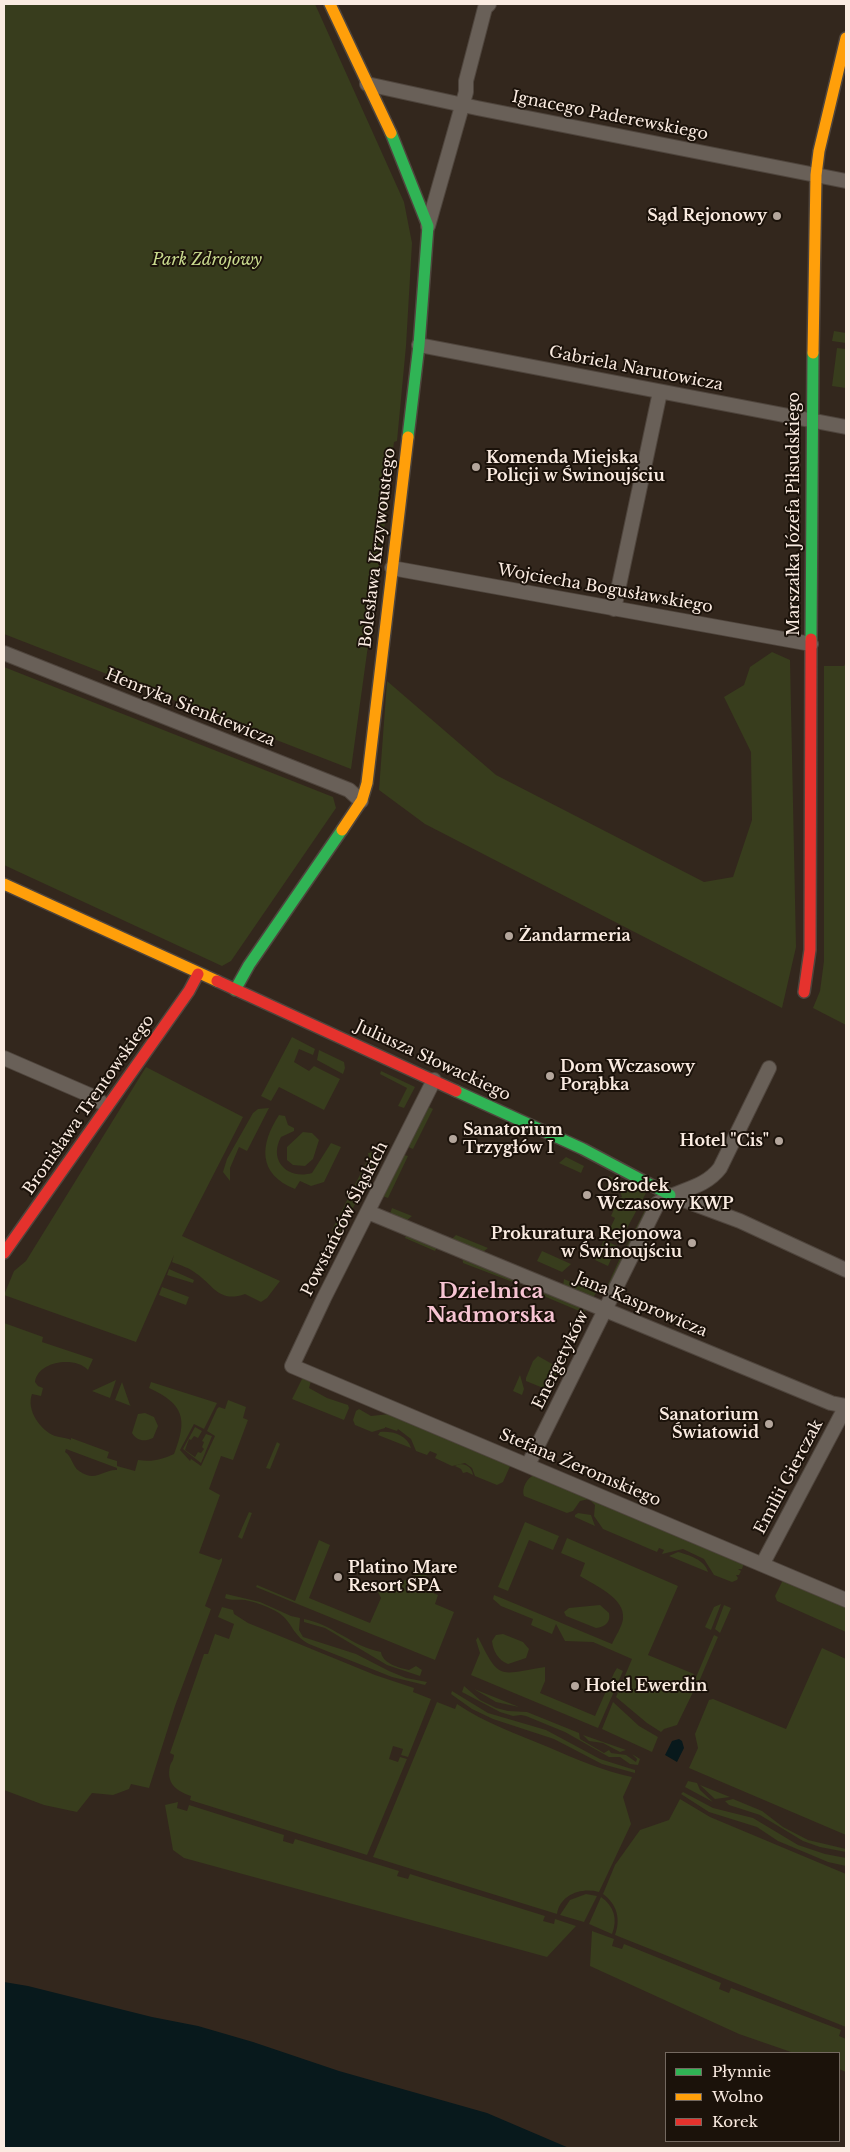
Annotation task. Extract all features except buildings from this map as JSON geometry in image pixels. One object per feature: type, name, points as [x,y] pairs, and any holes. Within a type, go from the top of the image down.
[{"type":"street","name":"Bolesława Krzywoustego","points":[[235,990],[249,965],[362,801],[367,783],[420,345],[428,226],[399,150],[330,4]]},
{"type":"street","points":[[428,226],[463,105],[466,81],[485,8],[489,4]]},
{"type":"street","name":"Marszałka Józefa Piłsudskiego","points":[[804,992],[810,950],[812,420],[816,175],[819,151],[846,38]]},
{"type":"street","name":"Ignacego Paderewskiego","points":[[367,84],[463,105],[846,181]]},
{"type":"street","name":"Gabriela Narutowicza","points":[[420,345],[846,427]]},
{"type":"street","points":[[614,609],[660,392]]},
{"type":"street","name":"Wojciecha Bogusławskiego","points":[[392,568],[811,644]]},
{"type":"street","name":"Henryka Sienkiewicza","points":[[4,653],[349,790],[362,801]]},
{"type":"street","name":"Juliusza Słowackiego","points":[[4,884],[434,1080],[583,1150],[670,1195],[740,1222],[846,1270]]},
{"type":"street","name":"Bronisława Trentowskiego","points":[[4,1253],[189,991],[198,974]]},
{"type":"street","points":[[4,1058],[94,1097],[106,1106]]},
{"type":"street","points":[[670,1195],[704,1183],[717,1173],[769,1068]]},
{"type":"street","name":"Powstańców Śląskich","points":[[300,1370],[292,1366],[434,1080]]},
{"type":"street","name":"Energetyków","points":[[528,1465],[658,1203],[670,1195]]},
{"type":"street","name":"Jana Kasprowicza","points":[[368,1212],[831,1403],[846,1406]]},
{"type":"street","name":"Stefana Żeromskiego","points":[[300,1370],[846,1600]]},
{"type":"street","name":"Emilii Gierczak","points":[[763,1564],[846,1406]]},
{"type":"green space","name":"Park Zdrojowy","points":[[4,4],[315,4],[404,202],[412,243],[406,346],[397,441],[394,442],[388,485],[390,486],[351,769],[4,634]]},
{"type":"green space","points":[[834,331],[846,333],[846,343],[832,341]]},
{"type":"green space","points":[[837,348],[846,349],[846,388],[832,386]]},
{"type":"green space","points":[[772,652],[790,660],[796,947],[782,1008],[425,824],[379,790],[387,681],[496,775],[704,882],[733,877],[752,820],[751,752],[724,697],[744,685],[750,667]]},
{"type":"green space","points":[[846,662],[846,1025],[813,1008],[820,991],[824,961],[824,666],[844,666]]},
{"type":"green space","points":[[4,667],[333,797],[336,808],[231,961],[222,966],[4,865]]},
{"type":"green space","points":[[292,1037],[315,1049],[313,1055],[299,1049],[294,1062],[309,1071],[314,1066],[340,1079],[324,1110],[279,1087],[271,1101],[261,1096]]},
{"type":"green space","points":[[319,1050],[344,1062],[343,1074],[317,1060]]},
{"type":"green space","points":[[146,1067],[243,1117],[182,1236],[280,1281],[267,1298],[261,1302],[245,1294],[236,1296],[223,1295],[191,1270],[172,1262],[174,1255],[136,1342],[4,1295],[14,1271],[26,1261]]},
{"type":"green space","points":[[381,1071],[415,1087],[404,1108],[398,1106],[407,1088],[380,1074]]},
{"type":"green space","points":[[429,1107],[433,1109],[413,1149],[408,1147]]},
{"type":"green space","points":[[269,1108],[247,1151],[239,1147],[230,1168],[230,1181],[223,1172],[227,1159],[253,1113],[258,1109]]},
{"type":"green space","points":[[279,1115],[285,1116],[288,1125],[294,1128],[294,1131],[281,1137],[278,1146],[277,1154],[279,1161],[288,1171],[295,1174],[312,1173],[331,1143],[341,1147],[324,1182],[311,1186],[300,1181],[295,1189],[283,1183],[268,1167],[266,1147],[268,1137]]},
{"type":"green space","points":[[303,1132],[312,1133],[319,1140],[313,1159],[305,1166],[293,1165],[287,1160],[287,1147]]},
{"type":"green space","points":[[377,1152],[377,1160],[340,1234],[332,1230],[369,1157],[368,1153]]},
{"type":"green space","points":[[404,1155],[408,1156],[388,1198],[382,1196]]},
{"type":"green space","points":[[566,1157],[584,1166],[581,1173],[559,1163]]},
{"type":"green space","points":[[609,1176],[646,1193],[620,1241],[607,1235],[615,1218],[611,1216],[619,1198],[622,1197],[620,1191],[617,1192],[605,1187]]},
{"type":"green space","points":[[652,1205],[630,1250],[626,1247],[645,1210]]},
{"type":"green space","points":[[392,1208],[412,1216],[406,1221],[390,1214]]},
{"type":"green space","points":[[408,1231],[437,1247],[435,1251],[405,1238]]},
{"type":"green space","points":[[456,1235],[488,1248],[483,1252],[452,1239]]},
{"type":"green space","points":[[604,1240],[617,1246],[608,1266],[595,1260]]},
{"type":"green space","points":[[542,1251],[571,1264],[562,1272],[537,1261]]},
{"type":"green space","points":[[462,1254],[473,1259],[474,1263],[510,1278],[515,1276],[520,1278],[518,1284],[463,1263]]},
{"type":"green space","points":[[620,1258],[626,1260],[608,1292],[605,1291]]},
{"type":"green space","points":[[169,1269],[194,1280],[193,1283],[167,1275]]},
{"type":"green space","points":[[564,1279],[596,1293],[592,1299],[563,1286]]},
{"type":"green space","points":[[536,1285],[588,1307],[584,1313],[534,1292]]},
{"type":"green space","points":[[162,1287],[189,1297],[186,1305],[159,1295]]},
{"type":"green space","points":[[4,1323],[43,1337],[42,1342],[93,1359],[88,1370],[75,1363],[66,1362],[50,1365],[43,1369],[35,1382],[43,1388],[41,1396],[32,1394],[31,1406],[36,1419],[49,1433],[71,1440],[71,1438],[109,1452],[107,1458],[117,1461],[117,1466],[135,1471],[138,1460],[156,1460],[174,1454],[181,1431],[180,1414],[170,1400],[149,1388],[151,1382],[217,1403],[204,1429],[194,1424],[180,1450],[190,1461],[191,1459],[201,1466],[215,1436],[207,1431],[219,1407],[225,1409],[228,1400],[246,1407],[243,1418],[248,1420],[233,1460],[221,1456],[209,1489],[220,1495],[199,1553],[219,1560],[222,1558],[222,1561],[205,1606],[211,1609],[175,1706],[149,1788],[131,1784],[129,1789],[113,1795],[92,1793],[77,1812],[44,1805],[4,1790]],"holes":[[[66,1449],[117,1468],[117,1470],[90,1476],[79,1471],[65,1452]]]},
{"type":"green space","points":[[538,1356],[561,1369],[548,1390],[526,1381],[533,1361]]},
{"type":"green space","points":[[520,1375],[524,1389],[522,1395],[513,1391]]},
{"type":"green space","points":[[305,1377],[311,1381],[309,1388],[327,1398],[348,1405],[349,1408],[344,1420],[292,1399],[302,1379]]},
{"type":"green space","points":[[116,1380],[110,1398],[92,1391]]},
{"type":"green space","points":[[122,1382],[130,1405],[131,1406],[115,1400]]},
{"type":"green space","points":[[359,1409],[371,1416],[390,1414],[511,1464],[503,1482],[497,1485],[475,1476],[472,1468],[465,1463],[452,1466],[435,1458],[437,1454],[430,1451],[427,1455],[416,1451],[411,1439],[398,1429],[397,1431],[385,1427],[372,1432],[355,1425],[353,1420],[356,1411]]},
{"type":"green space","points":[[145,1413],[154,1417],[158,1426],[153,1438],[147,1440],[138,1439],[132,1433],[138,1414]]},
{"type":"green space","points":[[195,1427],[202,1431],[198,1438],[194,1436],[191,1440],[189,1439],[185,1450],[195,1457],[198,1452],[201,1453],[204,1449],[202,1447],[204,1442],[202,1441],[206,1434],[212,1436],[201,1463],[183,1449]]},
{"type":"green space","points":[[380,1432],[390,1432],[403,1437],[411,1448],[378,1435]]},
{"type":"green space","points":[[277,1442],[280,1444],[270,1469],[266,1468]]},
{"type":"green space","points":[[459,1464],[468,1466],[473,1475],[467,1472],[463,1473],[461,1469],[455,1466]]},
{"type":"green space","points":[[534,1475],[744,1563],[742,1569],[738,1569],[741,1571],[739,1575],[736,1575],[737,1580],[732,1582],[714,1575],[704,1559],[683,1549],[662,1554],[664,1550],[659,1548],[657,1552],[603,1529],[594,1516],[595,1505],[589,1499],[580,1501],[573,1511],[567,1513],[524,1496],[525,1484]]},
{"type":"green space","points":[[249,1512],[252,1513],[242,1539],[238,1537]]},
{"type":"green space","points":[[578,1513],[591,1515],[595,1526],[575,1517]]},
{"type":"green space","points":[[525,1522],[559,1536],[553,1550],[529,1540],[508,1591],[498,1587]]},
{"type":"green space","points":[[567,1538],[678,1586],[648,1655],[694,1674],[690,1683],[696,1686],[677,1725],[664,1729],[661,1732],[616,1697],[632,1659],[593,1642],[565,1641],[556,1624],[552,1634],[531,1625],[533,1619],[501,1606],[493,1599],[494,1595],[612,1644],[620,1629],[623,1611],[620,1605],[608,1593],[580,1576],[585,1563],[561,1553]]},
{"type":"green space","points":[[319,1540],[330,1545],[309,1598],[370,1623],[381,1598],[378,1592],[421,1573],[427,1575],[422,1588],[438,1595],[435,1604],[454,1612],[435,1660],[256,1587],[257,1585],[295,1601]]},
{"type":"green space","points":[[678,1552],[692,1556],[700,1561],[708,1572],[669,1556]]},
{"type":"green space","points":[[783,1580],[846,1607],[846,1632],[777,1601],[775,1596]]},
{"type":"green space","points":[[226,1594],[260,1602],[300,1618],[299,1630],[303,1637],[356,1654],[406,1678],[427,1682],[425,1685],[392,1677],[309,1644],[299,1637],[279,1613],[254,1602],[225,1598]]},
{"type":"green space","points":[[721,1604],[711,1630],[705,1627],[714,1607]]},
{"type":"green space","points":[[600,1605],[609,1613],[609,1619],[607,1624],[596,1628],[566,1616],[564,1612],[569,1608]]},
{"type":"green space","points":[[724,1605],[731,1608],[720,1633],[715,1629]]},
{"type":"green space","points":[[222,1607],[233,1610],[234,1614],[248,1623],[375,1675],[414,1688],[413,1692],[431,1699],[408,1757],[401,1755],[403,1749],[393,1746],[389,1759],[398,1762],[400,1757],[407,1759],[367,1855],[190,1800],[191,1796],[173,1786],[169,1772],[174,1755],[170,1753],[204,1654],[208,1654],[215,1634],[229,1639],[234,1624],[218,1617]]},
{"type":"green space","points":[[304,1619],[324,1626],[361,1645],[381,1652],[384,1659],[396,1666],[409,1670],[416,1666],[422,1670],[420,1676],[387,1665],[325,1628],[304,1622]]},
{"type":"green space","points":[[503,1634],[523,1642],[529,1649],[526,1658],[508,1664],[499,1658],[492,1641],[496,1635]]},
{"type":"green space","points":[[714,1635],[718,1637],[698,1684],[694,1682]]},
{"type":"green space","points":[[478,1637],[491,1662],[502,1672],[518,1672],[545,1667],[545,1681],[540,1693],[595,1716],[617,1668],[623,1671],[598,1728],[471,1675],[480,1653],[476,1640]]},
{"type":"green space","points":[[822,1648],[846,1659],[846,1835],[689,1768],[698,1748],[695,1734],[709,1700],[713,1699],[786,1729]]},
{"type":"green space","points":[[464,1686],[480,1700],[496,1708],[527,1712],[579,1733],[580,1739],[604,1753],[609,1750],[611,1753],[626,1755],[636,1762],[637,1759],[632,1754],[640,1759],[638,1765],[630,1764],[620,1757],[609,1757],[565,1732],[526,1716],[513,1716],[500,1712],[462,1692]]},
{"type":"green space","points":[[474,1689],[519,1707],[496,1702]]},
{"type":"green space","points":[[452,1691],[488,1713],[546,1730],[600,1759],[635,1770],[635,1773],[602,1764],[554,1739],[493,1719],[472,1709],[451,1694]]},
{"type":"green space","points":[[437,1702],[455,1709],[457,1704],[490,1723],[513,1733],[590,1764],[632,1777],[623,1797],[631,1824],[599,1892],[585,1891],[572,1894],[562,1902],[557,1914],[373,1857]]},
{"type":"green space","points":[[613,1702],[639,1726],[658,1737],[652,1752],[602,1729]]},
{"type":"green space","points":[[583,1735],[626,1750],[620,1752],[603,1743],[589,1741]]},
{"type":"green space","points":[[688,1781],[697,1783],[700,1790],[713,1802],[685,1787]]},
{"type":"green space","points":[[700,1785],[730,1797],[715,1799]]},
{"type":"green space","points":[[683,1792],[713,1808],[753,1818],[798,1845],[825,1854],[846,1858],[846,1866],[828,1862],[778,1841],[757,1827],[709,1812],[681,1794]]},
{"type":"green space","points":[[680,1799],[710,1817],[846,1874],[846,2027],[615,1935],[618,1918],[615,1907],[603,1894],[615,1865],[640,1830],[669,1820]]},
{"type":"green space","points":[[733,1799],[762,1811],[783,1827],[808,1840],[846,1849],[846,1852],[820,1847],[803,1841],[760,1815],[729,1805],[725,1801]]},
{"type":"green space","points":[[178,1802],[177,1808],[187,1811],[189,1805],[284,1835],[283,1841],[293,1844],[295,1839],[399,1871],[397,1876],[408,1879],[410,1874],[545,1916],[543,1921],[554,1924],[555,1919],[576,1926],[547,1957],[184,1858],[173,1850],[165,1805]]},
{"type":"green space","points":[[586,1894],[597,1896],[584,1922],[560,1915],[570,1900]]},
{"type":"green space","points":[[601,1897],[609,1904],[614,1913],[615,1923],[612,1934],[589,1924]]},
{"type":"green space","points":[[592,1931],[614,1939],[612,1946],[622,1949],[624,1944],[721,1983],[719,1989],[729,1993],[731,1988],[841,2030],[839,2036],[846,2039],[846,2072],[840,2069],[840,2052],[791,2052],[739,2034],[590,1966]]},
{"type":"shaded area","points":[[679,1739],[682,1741],[684,1748],[677,1762],[665,1755],[672,1741]]},
{"type":"shaded area","points":[[4,1982],[198,2026],[253,2042],[339,2071],[487,2113],[569,2148],[4,2148]]},
{"type":"traffic: fast","points":[[391,133],[428,226],[419,345],[408,437]]},
{"type":"traffic: fast","points":[[811,639],[813,353]]},
{"type":"traffic: fast","points":[[235,990],[249,965],[342,830]]},
{"type":"traffic: fast","points":[[456,1091],[583,1149],[670,1195]]},
{"type":"traffic: slow","points":[[330,4],[391,133]]},
{"type":"traffic: slow","points":[[813,353],[816,175],[819,151],[846,38]]},
{"type":"traffic: slow","points":[[342,830],[362,800],[367,783],[408,437]]},
{"type":"traffic: slow","points":[[4,884],[217,981]]},
{"type":"traffic: jam","points":[[804,992],[810,950],[811,639]]},
{"type":"traffic: jam","points":[[4,1253],[189,991],[198,974]]},
{"type":"traffic: jam","points":[[217,981],[456,1091]]},
{"type":"place","name":"Sąd Rejonowy","points":[[777,216]]},
{"type":"place","name":"Komenda Miejska Policji w Świnoujściu","points":[[476,467]]},
{"type":"place","name":"Żandarmeria","points":[[509,936]]},
{"type":"place","name":"Dom Wczasowy Porąbka","points":[[550,1076]]},
{"type":"place","name":"Sanatorium Trzygłów I","points":[[453,1139]]},
{"type":"place","name":"Hotel \"Cis\"","points":[[779,1141]]},
{"type":"place","name":"Ośrodek Wczasowy KWP","points":[[587,1195]]},
{"type":"place","name":"Prokuratura Rejonowa w Świnoujściu","points":[[692,1243]]},
{"type":"place","name":"Sanatorium Światowid","points":[[769,1424]]},
{"type":"place","name":"Platino Mare Resort SPA","points":[[338,1577]]},
{"type":"place","name":"Hotel Ewerdin","points":[[575,1686]]},
{"type":"district","name":"Dzielnica Nadmorska","points":[[491,1304]]}]
